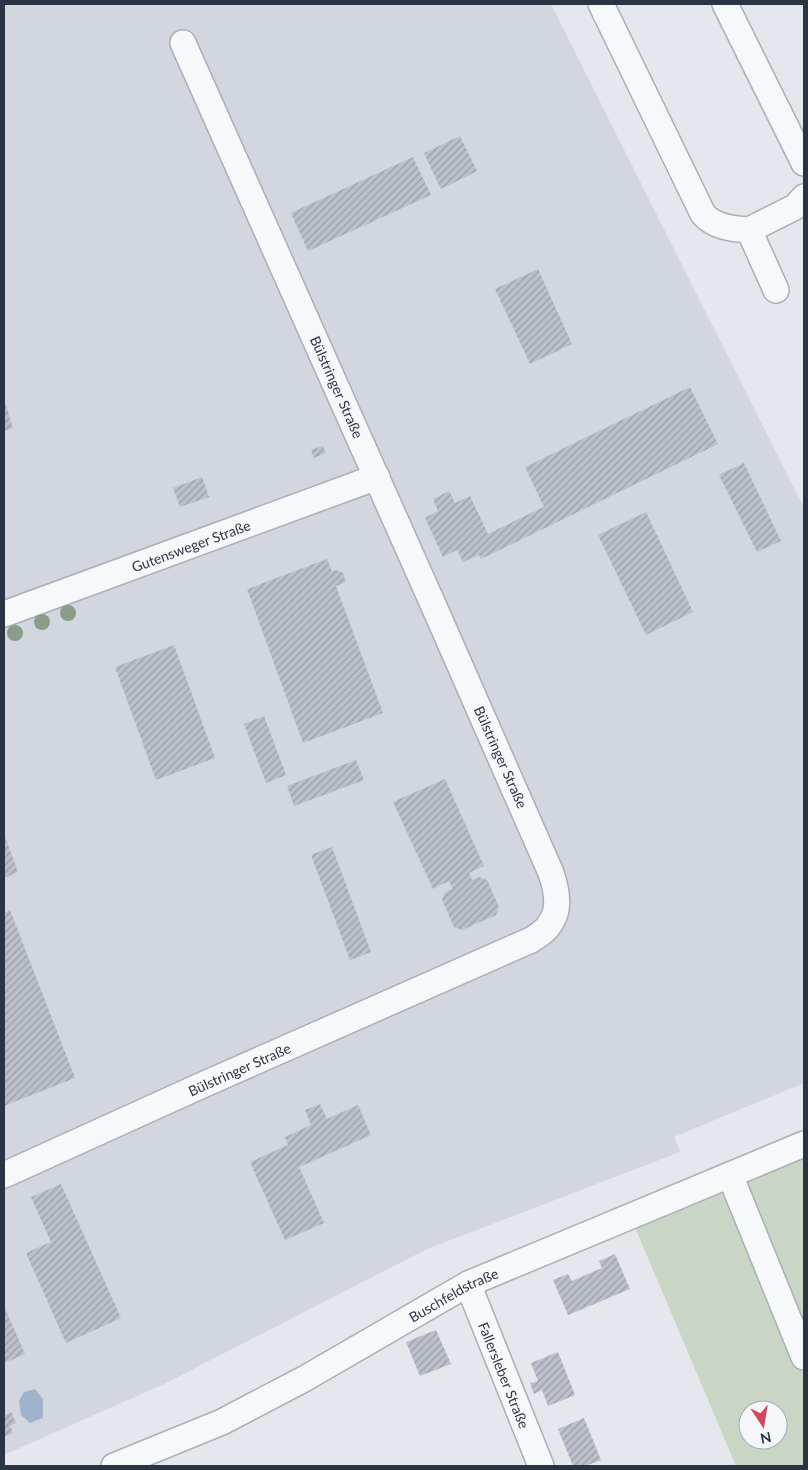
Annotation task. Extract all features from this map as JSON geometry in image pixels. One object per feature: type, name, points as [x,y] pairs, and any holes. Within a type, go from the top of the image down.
[{"type":"street","points":[[601,4],[703,214],[713,222],[726,227],[749,230],[795,207],[804,196]]},
{"type":"street","points":[[725,4],[804,163]]},
{"type":"street","name":"Bülstringer Straße","points":[[4,1175],[198,1086],[531,940],[545,931],[552,920],[558,902],[556,887],[551,873],[183,43]]},
{"type":"street","points":[[749,230],[776,290]]},
{"type":"street","name":"Gutensweger Straße","points":[[4,614],[377,477]]},
{"type":"street","name":"Buschfeldstraße","points":[[114,1466],[222,1422],[304,1379],[468,1284],[804,1144]]},
{"type":"street","points":[[730,1175],[804,1357]]},
{"type":"street","name":"Fallersleber Straße","points":[[468,1284],[541,1466]]},
{"type":"shaded area","points":[[4,4],[551,4],[804,508],[804,1083],[674,1137],[680,1152],[427,1249],[164,1384],[4,1455]]},
{"type":"green space","points":[[804,1158],[804,1466],[736,1466],[634,1225]]},
{"type":"water","points":[[35,1389],[43,1399],[43,1418],[30,1423],[21,1415],[19,1401],[24,1392]]},
{"type":"building","points":[[460,136],[477,171],[441,189],[424,153]]},
{"type":"building","points":[[413,157],[431,195],[308,251],[291,213]]},
{"type":"building","points":[[538,269],[572,344],[530,364],[495,289]]},
{"type":"building","points":[[690,387],[718,444],[481,559],[479,555],[463,562],[457,550],[443,557],[425,518],[438,511],[433,499],[449,491],[455,503],[470,496],[488,534],[544,507],[525,467]]},
{"type":"building","points":[[4,399],[13,428],[4,431]]},
{"type":"building","points":[[323,446],[326,453],[314,458],[311,450]]},
{"type":"building","points":[[744,463],[781,541],[757,552],[719,475]]},
{"type":"building","points":[[202,477],[209,497],[180,507],[173,488]]},
{"type":"building","points":[[646,512],[693,612],[646,635],[598,535]]},
{"type":"building","points":[[327,559],[332,572],[336,570],[343,573],[346,582],[336,586],[383,713],[303,743],[247,589]]},
{"type":"building","points":[[174,645],[215,758],[156,780],[115,667]]},
{"type":"building","points":[[264,716],[286,775],[266,783],[244,724]]},
{"type":"building","points":[[356,760],[364,780],[294,806],[287,786]]},
{"type":"building","points":[[445,779],[484,866],[469,873],[472,880],[479,877],[487,880],[499,907],[496,915],[462,930],[454,927],[442,900],[445,892],[453,889],[449,881],[433,889],[393,802]]},
{"type":"building","points":[[4,834],[18,872],[4,878]]},
{"type":"building","points":[[332,847],[371,952],[350,960],[311,855]]},
{"type":"building","points":[[10,910],[75,1078],[4,1106],[4,913]]},
{"type":"building","points":[[320,1104],[327,1119],[358,1105],[371,1135],[299,1167],[324,1223],[285,1240],[250,1162],[288,1145],[285,1137],[311,1125],[305,1110]]},
{"type":"building","points":[[61,1184],[121,1318],[66,1343],[26,1253],[51,1242],[31,1197]]},
{"type":"building","points":[[615,1254],[630,1289],[568,1315],[553,1280],[568,1274],[572,1281],[602,1268],[599,1261]]},
{"type":"building","points":[[4,1306],[25,1354],[4,1363]]},
{"type":"building","points":[[436,1330],[451,1364],[420,1376],[406,1342]]},
{"type":"building","points":[[558,1352],[575,1395],[548,1406],[542,1390],[534,1394],[530,1383],[538,1381],[531,1363]]},
{"type":"building","points":[[11,1412],[16,1423],[10,1426],[13,1433],[4,1437],[4,1416]]},
{"type":"building","points":[[584,1418],[601,1460],[585,1466],[573,1466],[558,1429]]}]
